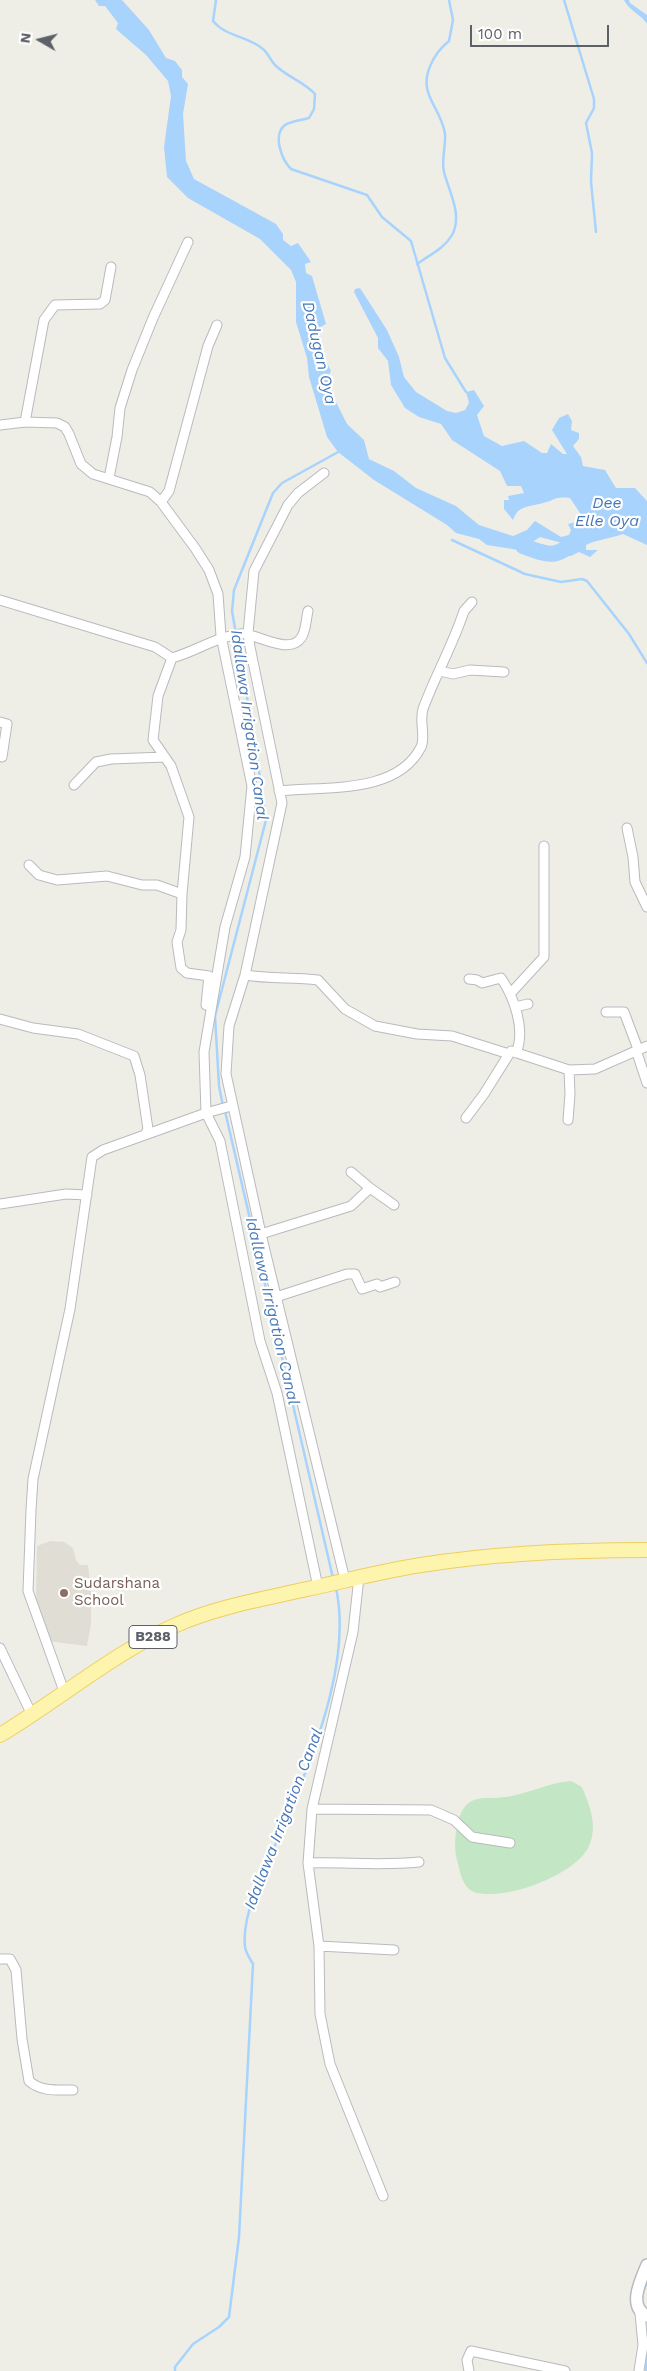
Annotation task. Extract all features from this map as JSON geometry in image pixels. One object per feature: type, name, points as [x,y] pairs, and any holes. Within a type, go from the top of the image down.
[{"type":"main road","name":"B288","points":[[0,1735],[146,1641],[182,1622],[214,1611],[352,1578],[420,1565],[486,1556],[647,1550]]},
{"type":"street","points":[[109,478],[120,408],[132,370],[152,318],[188,242]]},
{"type":"street","points":[[25,422],[44,320],[55,305],[100,304],[105,300],[111,267]]},
{"type":"street","points":[[160,502],[169,491],[208,346],[217,325]]},
{"type":"street","points":[[0,425],[25,422],[57,423],[65,427],[70,434],[80,464],[93,474],[150,492],[160,502],[209,570],[218,594],[252,786],[245,857],[225,927],[204,1052]]},
{"type":"street","points":[[324,474],[298,493],[288,505],[254,571],[246,633],[282,803],[245,975],[229,1026],[225,1108],[261,1234],[276,1297],[352,1578],[353,1632],[312,1809],[308,1863],[319,1946],[320,2014],[330,2064],[383,2196]]},
{"type":"street","points":[[0,600],[155,647],[172,658]]},
{"type":"street","points":[[279,791],[363,786],[383,779],[401,769],[416,755],[423,744],[421,716],[464,611],[472,602]]},
{"type":"street","points":[[172,658],[225,636],[246,633],[271,642],[291,645],[301,640],[308,611]]},
{"type":"street","points":[[172,658],[158,696],[153,740],[171,766],[189,817],[182,894],[181,930],[177,942],[181,968],[187,973],[209,976],[203,1031],[206,1113],[220,1141],[260,1341],[277,1393],[318,1587]]},
{"type":"street","points":[[440,671],[453,674],[470,670],[504,672]]},
{"type":"street","points":[[0,722],[7,724],[2,757]]},
{"type":"street","points":[[74,785],[96,762],[111,759],[165,757]]},
{"type":"street","points":[[628,828],[635,882],[647,906]]},
{"type":"street","points":[[510,994],[544,958],[544,846]]},
{"type":"street","points":[[29,865],[39,875],[56,880],[107,876],[142,884],[157,885],[182,894]]},
{"type":"street","points":[[245,975],[318,980],[345,1009],[376,1026],[418,1034],[452,1036],[570,1070],[595,1069],[640,1049]]},
{"type":"street","points":[[466,1118],[512,1053],[520,1045],[515,1007],[501,978],[482,983],[478,980],[469,980]]},
{"type":"street","points":[[515,1007],[528,1004]]},
{"type":"street","points":[[606,1012],[624,1012],[640,1049],[647,1083]]},
{"type":"street","points":[[0,1019],[33,1028],[78,1034],[134,1056],[140,1075],[148,1129],[145,1135]]},
{"type":"street","points":[[568,1120],[570,1070]]},
{"type":"street","points":[[65,1694],[28,1592],[33,1479],[70,1309],[92,1157],[103,1150],[225,1108]]},
{"type":"street","points":[[351,1172],[394,1205]]},
{"type":"street","points":[[261,1234],[351,1206],[370,1188]]},
{"type":"street","points":[[0,1204],[66,1194],[87,1194]]},
{"type":"street","points":[[276,1297],[347,1274],[355,1274],[362,1289],[377,1284],[380,1287],[395,1282]]},
{"type":"street","points":[[0,1648],[32,1715]]},
{"type":"street","points":[[312,1809],[431,1810],[454,1820],[472,1837],[510,1844]]},
{"type":"street","points":[[308,1863],[344,1862],[388,1865],[419,1862]]},
{"type":"street","points":[[319,1946],[394,1950]]},
{"type":"street","points":[[0,1959],[10,1959],[16,1970],[22,2039],[29,2082],[35,2086],[51,2090],[73,2090]]},
{"type":"street","points":[[639,2371],[643,2345],[644,2314],[636,2293],[647,2264]]},
{"type":"street","points":[[469,2371],[469,2354],[474,2351],[565,2371]]},
{"type":"shaded area","name":"Sudarshana School","points":[[50,1541],[64,1542],[73,1548],[76,1560],[80,1565],[88,1565],[91,1589],[91,1624],[87,1646],[48,1641],[36,1605],[37,1546]]},
{"type":"green space","points":[[571,1781],[582,1787],[592,1816],[592,1839],[582,1857],[570,1867],[538,1884],[503,1893],[487,1894],[470,1890],[462,1878],[455,1847],[457,1826],[466,1806],[471,1801],[478,1799],[516,1795],[549,1785]]},
{"type":"water","name":"Dee Elle Oya","points":[[95,0],[122,0],[149,30],[166,58],[175,61],[182,70],[182,77],[188,84],[183,114],[186,161],[194,179],[276,224],[283,234],[283,240],[291,246],[298,243],[311,262],[305,264],[306,273],[312,276],[326,324],[319,328],[323,355],[331,371],[328,377],[336,402],[347,424],[364,440],[369,459],[394,471],[416,488],[456,506],[479,525],[513,536],[527,530],[535,521],[561,537],[569,535],[571,530],[568,524],[576,522],[580,513],[570,498],[561,498],[525,507],[515,515],[513,520],[504,509],[504,500],[509,500],[508,496],[524,493],[521,486],[507,486],[500,471],[452,440],[441,424],[419,417],[405,408],[391,385],[388,361],[378,348],[378,338],[354,292],[355,289],[360,288],[387,330],[399,357],[404,377],[416,392],[447,411],[456,413],[465,410],[469,403],[466,392],[474,390],[484,406],[477,415],[484,436],[502,446],[524,441],[542,453],[547,453],[551,444],[563,454],[567,454],[552,430],[559,418],[568,414],[572,421],[571,430],[579,433],[579,439],[573,446],[581,457],[583,466],[605,470],[616,488],[635,488],[647,501],[647,545],[623,534],[586,545],[586,550],[598,550],[590,557],[579,552],[571,556],[563,556],[564,552],[560,548],[563,546],[562,543],[540,537],[531,543],[544,548],[544,554],[487,545],[479,539],[456,533],[447,525],[374,480],[338,452],[327,437],[309,377],[307,358],[296,322],[296,282],[291,270],[260,239],[188,198],[167,177],[164,147],[171,96],[168,81],[146,55],[116,29],[118,23],[105,6],[99,6]]},
{"type":"water","points":[[624,0],[629,0],[630,3],[647,15],[647,24],[629,7]]},
{"type":"waterway","points":[[216,0],[213,21],[218,26],[257,45],[265,51],[273,63],[280,69],[315,94],[314,109],[309,118],[285,125],[279,135],[284,160],[291,169],[367,195],[382,217],[411,241],[445,358],[466,392]]},
{"type":"waterway","points":[[417,264],[441,248],[449,240],[456,220],[454,203],[443,167],[444,129],[427,88],[430,65],[438,52],[449,41],[453,20],[449,0]]},
{"type":"waterway","points":[[564,0],[594,99],[594,108],[586,123],[592,153],[591,182],[596,232]]},
{"type":"waterway","name":"Idallawa Irrigation Canal","points":[[223,1106],[219,1086],[215,1016],[266,820],[255,743],[232,611],[234,590],[273,493],[282,483],[340,451]]},
{"type":"waterway","name":"Dadugan Oya","points":[[523,546],[554,554],[565,549],[580,537]]},
{"type":"waterway","points":[[452,540],[525,574],[561,582],[582,579],[587,581],[629,634],[647,663]]},
{"type":"waterway","name":"Idallawa Irrigation Canal","points":[[225,1111],[333,1578]]},
{"type":"waterway","name":"Idallawa Irrigation Canal","points":[[175,2371],[175,2367],[193,2344],[219,2327],[229,2317],[239,2237],[253,1964],[245,1947],[245,1931],[254,1895],[303,1780],[330,1698],[339,1642],[339,1614],[336,1588]]},
{"type":"waterway","points":[[643,2292],[647,2281]]},
{"type":"waterway","points":[[646,2371],[647,2349]]},
{"type":"place","name":"Sudarshana School","points":[[64,1593]]}]
